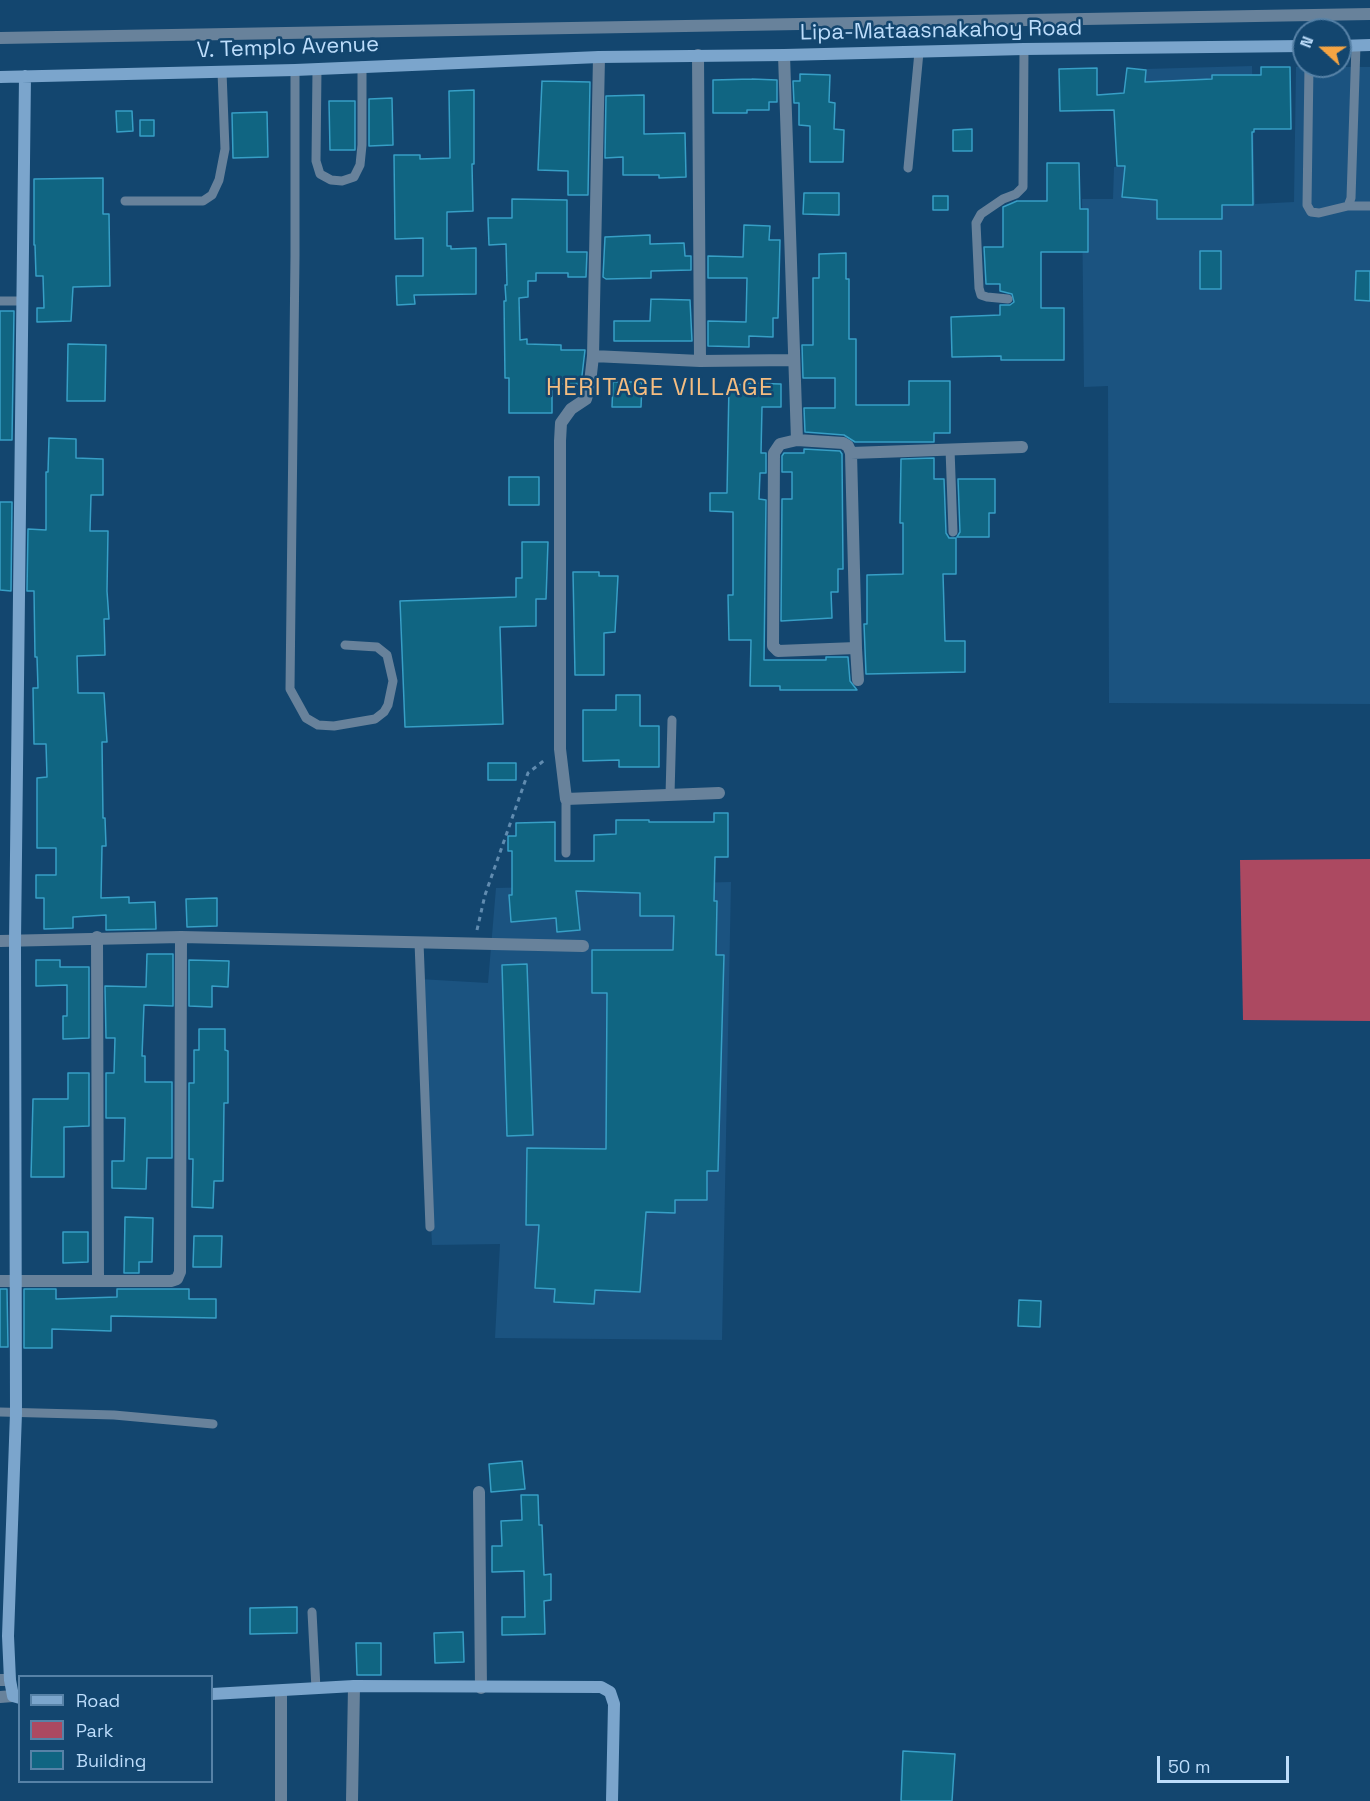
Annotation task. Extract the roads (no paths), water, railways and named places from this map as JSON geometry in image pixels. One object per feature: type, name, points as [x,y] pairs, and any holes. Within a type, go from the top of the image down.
[{"type":"street","points":[[0,38],[1370,14]]},
{"type":"street","points":[[1352,45],[1370,45]]},
{"type":"street","name":"Lipa-Mataasnakahoy Road","points":[[578,57],[784,55],[1024,48],[1292,46]]},
{"type":"street","points":[[698,55],[700,361]]},
{"type":"street","points":[[784,55],[796,440]]},
{"type":"street","name":"V. Templo Avenue","points":[[0,77],[295,70],[578,57]]},
{"type":"street","points":[[599,57],[593,356],[589,392],[586,399],[571,409],[561,423],[560,749],[566,799],[719,793]]},
{"type":"street","points":[[11,1697],[5,1680],[16,1413],[15,940],[25,76]]},
{"type":"street","points":[[593,356],[700,361],[793,360]]},
{"type":"street","points":[[856,648],[778,651],[773,646],[774,453],[780,444],[796,440],[843,443],[848,446],[851,453],[858,680]]},
{"type":"street","points":[[851,453],[1022,447]]},
{"type":"street","points":[[0,941],[181,937],[583,946]]},
{"type":"street","points":[[0,1281],[171,1281],[177,1279],[180,1272],[181,937]]},
{"type":"street","points":[[97,938],[98,1281]]},
{"type":"street","points":[[479,1492],[481,1688]]},
{"type":"street","points":[[352,1801],[354,1686]]},
{"type":"street","points":[[213,1694],[354,1686],[601,1688],[610,1692],[614,1704],[612,1801]]},
{"type":"street","points":[[281,1691],[281,1801]]},
{"type":"lane","points":[[1348,206],[1351,198],[1356,45]]},
{"type":"lane","points":[[1008,299],[981,295],[976,223],[981,214],[1016,194],[1023,187],[1024,48]]},
{"type":"lane","points":[[908,168],[919,52]]},
{"type":"lane","points":[[317,69],[316,161],[320,174],[331,180],[342,181],[354,177],[360,165],[362,66]]},
{"type":"lane","points":[[295,70],[290,689],[306,718],[318,725],[334,726],[375,719],[384,712],[388,705],[393,681],[387,655],[377,647],[345,645]]},
{"type":"lane","points":[[125,201],[203,201],[212,195],[219,180],[225,149],[222,72]]},
{"type":"lane","points":[[1309,78],[1307,205],[1311,212],[1319,213],[1348,206],[1370,206]]},
{"type":"lane","points":[[0,301],[22,301]]},
{"type":"lane","points":[[950,449],[953,532]]},
{"type":"lane","points":[[670,795],[672,720]]},
{"type":"lane","points":[[566,799],[566,853]]},
{"type":"lane","points":[[419,942],[430,1227]]},
{"type":"lane","points":[[0,1412],[114,1415],[213,1424]]},
{"type":"lane","points":[[312,1612],[316,1689]]},
{"type":"district","name":"HERITAGE VILLAGE","points":[[660,388]]}]
